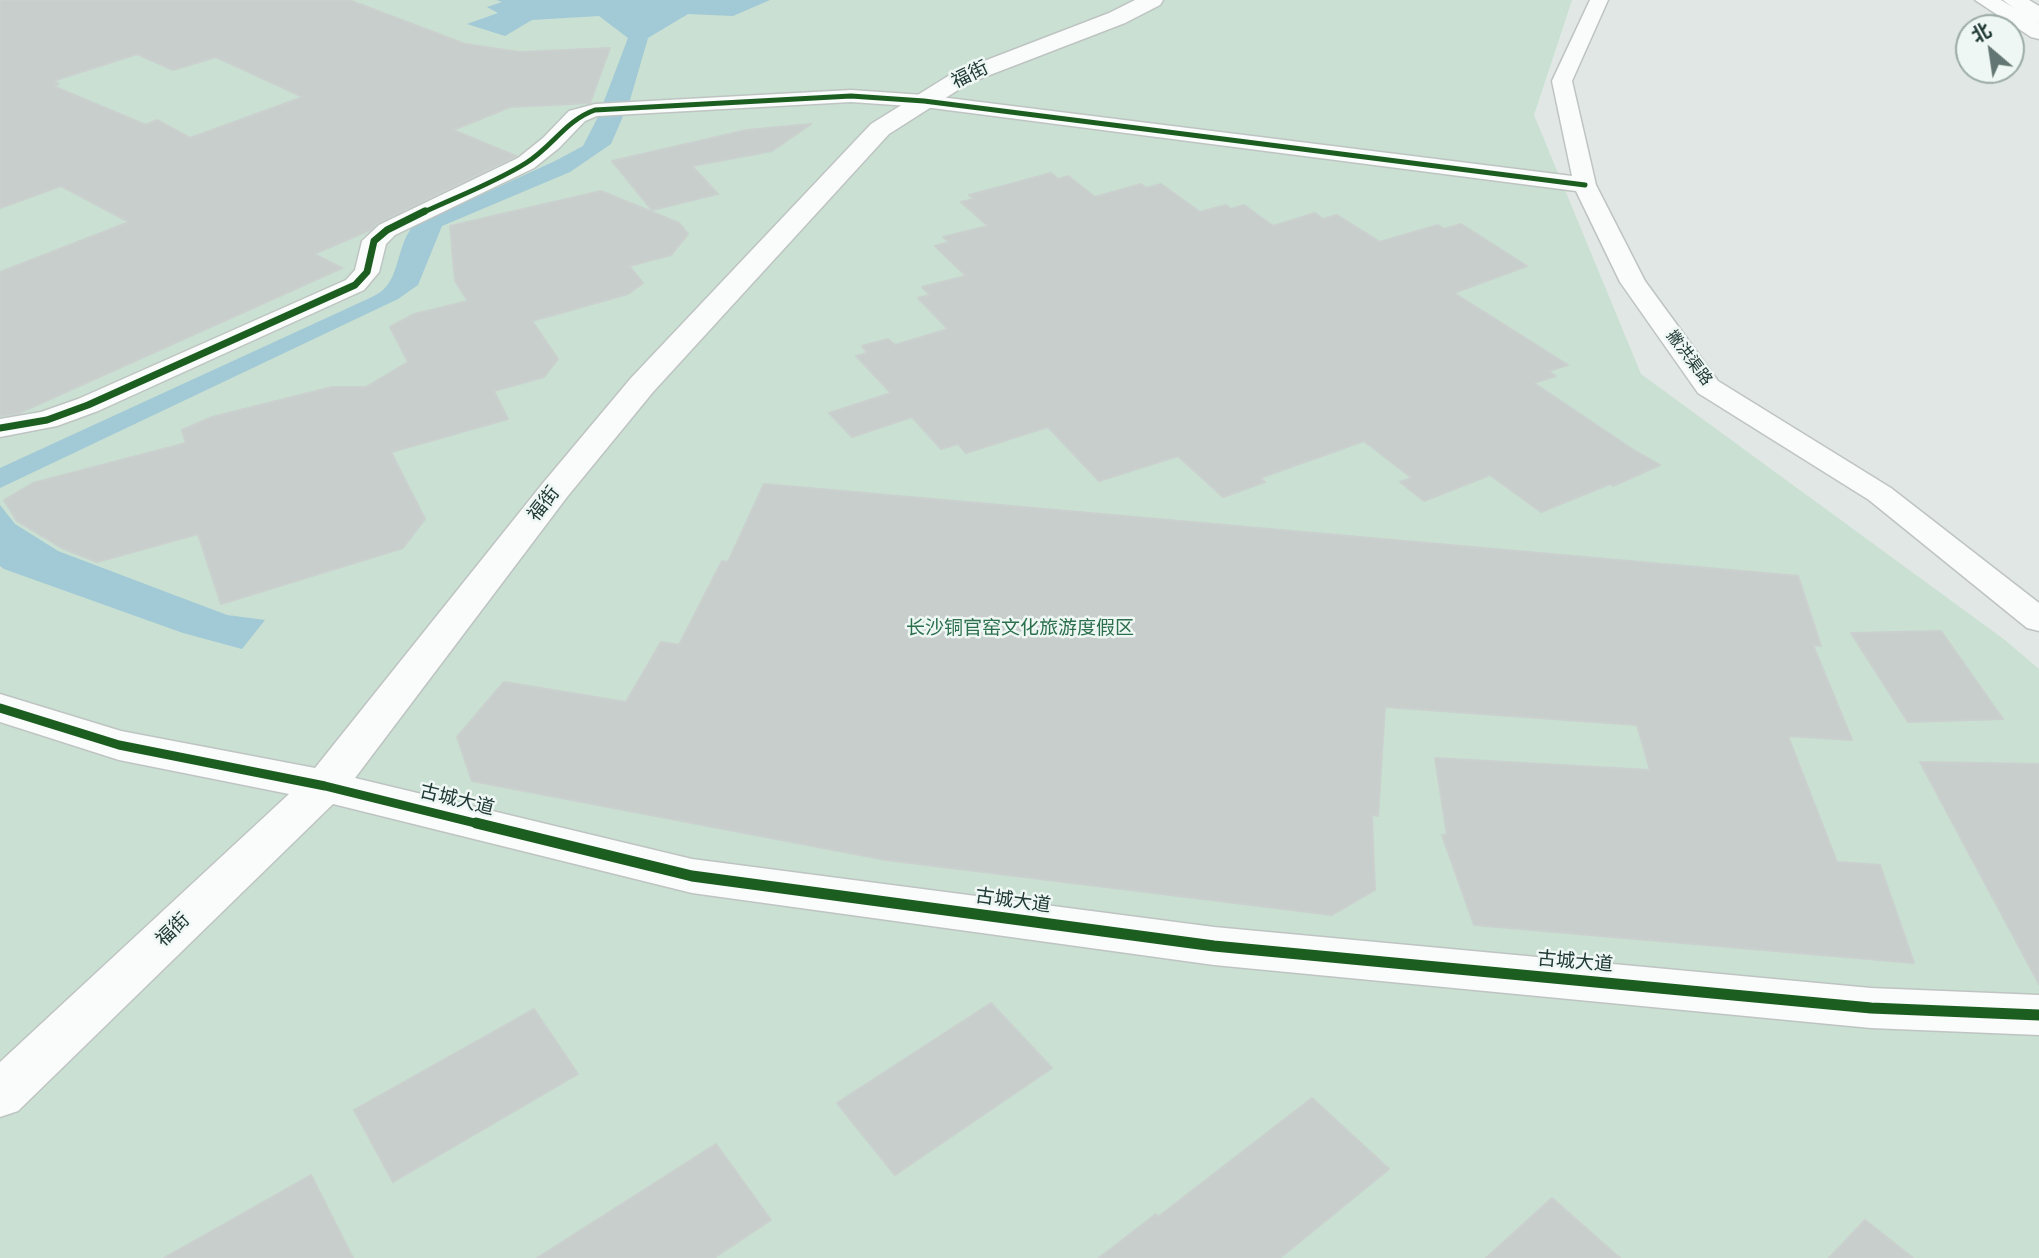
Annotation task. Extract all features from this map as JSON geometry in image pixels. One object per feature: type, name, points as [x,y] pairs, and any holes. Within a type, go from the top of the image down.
[{"type":"street","name":"福街","points":[[0,1095],[325,786],[555,489],[642,385],[880,129],[961,78],[1117,18],[1152,0]]},
{"type":"street","name":"撇洪渠路","points":[[1599,0],[1562,81],[1585,185],[1633,282],[1708,387],[1880,494],[2039,620]]},
{"type":"street","points":[[1986,0],[2039,32]]},
{"type":"street","points":[[2014,0],[2039,16]]},
{"type":"street","points":[[0,428],[47,420],[88,405],[355,285],[367,272],[374,240],[387,230],[526,163],[551,143],[577,116],[595,110],[851,96],[924,101],[1585,185]]},
{"type":"street","name":"古城大道","points":[[0,708],[119,745],[325,786],[692,876],[1214,946],[1871,1007],[2039,1015]]},
{"type":"green space","name":"长沙铜官窑文化旅游度假区","points":[[0,0],[1572,0],[1534,115],[1641,374],[2005,640],[2039,669],[2039,1258],[0,1258]]},
{"type":"water","points":[[496,0],[770,0],[733,16],[688,14],[648,38],[630,100],[611,144],[570,172],[442,226],[418,285],[398,299],[0,488],[0,468],[376,295],[389,283],[413,226],[583,146],[598,117],[628,38],[599,16],[532,20],[505,36],[467,24],[498,13],[487,7],[502,2]]},
{"type":"water","points":[[0,505],[15,524],[58,551],[227,615],[265,620],[242,649],[183,633],[4,569],[0,566]]},
{"type":"building","points":[[0,0],[349,0],[465,44],[519,52],[610,48],[590,103],[510,107],[453,130],[516,156],[378,223],[370,230],[314,254],[342,268],[19,413],[0,416],[0,272],[129,222],[61,186],[0,208]],"holes":[[[137,54],[173,70],[216,57],[303,97],[190,138],[157,120],[146,125],[53,86],[59,84],[53,81]]]},
{"type":"building","points":[[811,124],[772,151],[692,166],[718,194],[652,210],[612,161],[747,130]]},
{"type":"building","points":[[1051,173],[1058,179],[1068,176],[1095,197],[1141,184],[1146,188],[1161,184],[1200,212],[1226,205],[1231,209],[1244,205],[1273,226],[1315,213],[1323,219],[1337,215],[1380,242],[1438,225],[1444,229],[1461,224],[1527,266],[1454,293],[1568,365],[1548,371],[1556,376],[1534,383],[1660,465],[1613,486],[1610,484],[1541,512],[1490,475],[1424,501],[1400,482],[1412,478],[1364,441],[1260,478],[1265,482],[1223,497],[1178,456],[1099,481],[1048,427],[966,453],[958,444],[941,449],[912,417],[852,437],[829,413],[891,393],[856,356],[868,353],[862,346],[888,339],[895,345],[948,329],[918,298],[930,295],[922,287],[966,276],[935,246],[949,242],[943,237],[988,226],[961,202],[974,199],[969,195]]},
{"type":"building","points":[[601,191],[679,223],[688,234],[671,255],[629,266],[643,283],[628,294],[532,321],[558,359],[544,377],[494,391],[508,419],[391,452],[425,519],[403,548],[221,604],[198,534],[97,562],[62,548],[17,521],[4,500],[33,483],[186,443],[182,430],[212,417],[332,387],[366,387],[408,362],[390,327],[414,314],[468,301],[455,281],[450,226]]},
{"type":"building","points":[[764,484],[1798,576],[1821,646],[1813,645],[1852,740],[1788,736],[1837,862],[1880,865],[1914,963],[1474,925],[1442,835],[1447,835],[1435,758],[1650,770],[1637,725],[1385,707],[1378,816],[1372,815],[1375,890],[1332,915],[886,860],[472,781],[457,737],[504,682],[626,702],[661,642],[679,645],[722,561],[728,562]]},
{"type":"building","points":[[1941,631],[2003,719],[1908,722],[1851,633]]},
{"type":"building","points":[[1920,762],[2039,764],[2039,984]]},
{"type":"building","points":[[991,1003],[1052,1068],[895,1175],[837,1103]]},
{"type":"building","points":[[534,1009],[578,1074],[393,1182],[354,1110]]},
{"type":"building","points":[[1312,1098],[1389,1169],[1280,1258],[1099,1258],[1156,1214],[1158,1217]]},
{"type":"building","points":[[716,1144],[771,1220],[714,1258],[537,1258]]},
{"type":"building","points":[[311,1175],[353,1258],[164,1258]]},
{"type":"building","points":[[1552,1198],[1620,1258],[1486,1258]]},
{"type":"building","points":[[1865,1220],[1913,1258],[1829,1258]]},
{"type":"cycle path","points":[[0,428],[47,420],[88,405],[355,285],[367,272],[374,241],[387,230],[526,163],[551,143],[577,116],[595,110],[851,96],[924,101],[1585,185]]},
{"type":"cycle path","points":[[0,708],[119,745],[325,786],[692,876],[1214,946],[1871,1008],[2039,1015]]}]
